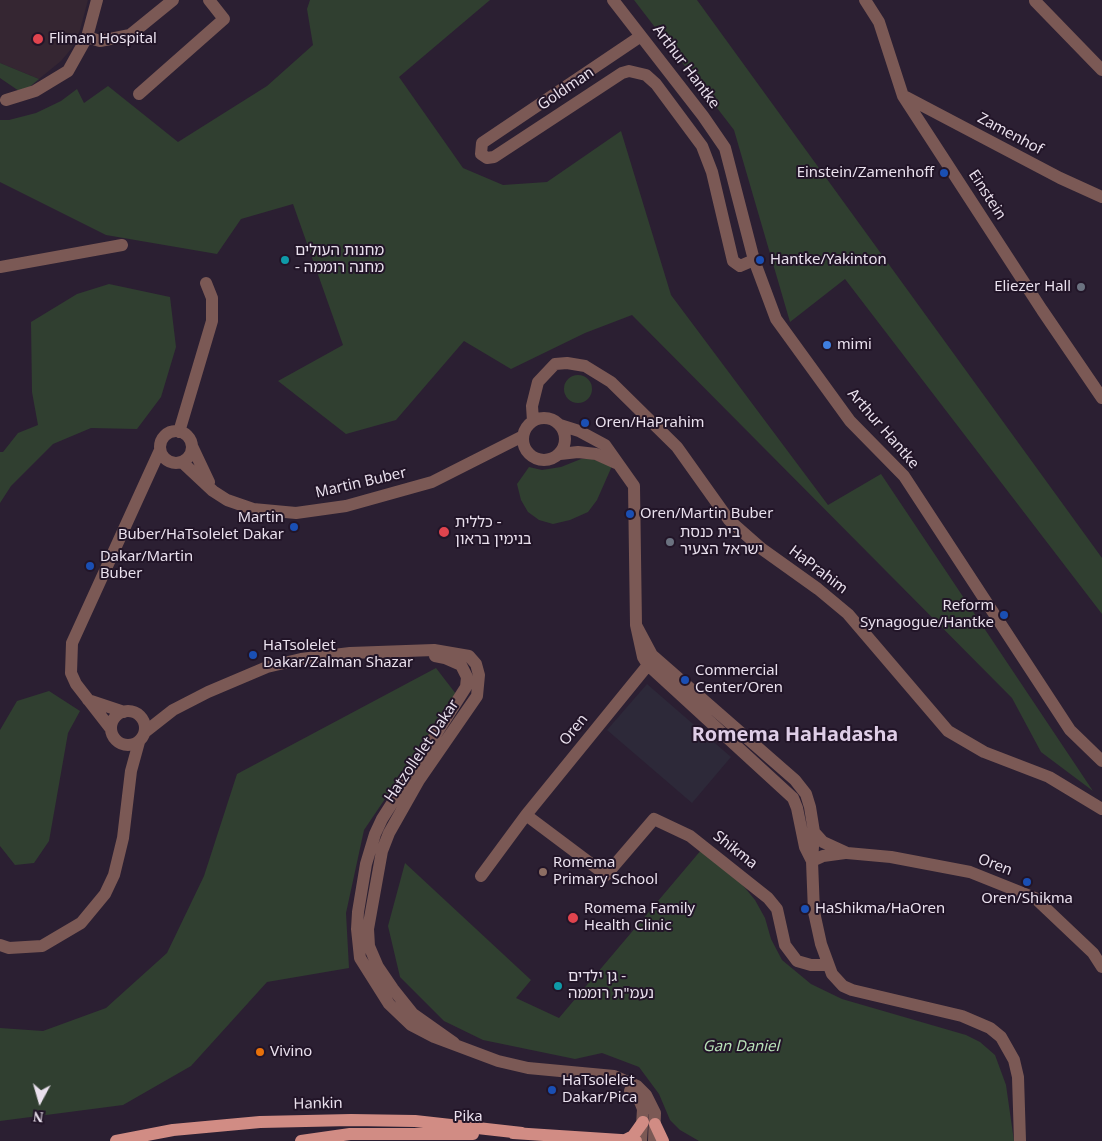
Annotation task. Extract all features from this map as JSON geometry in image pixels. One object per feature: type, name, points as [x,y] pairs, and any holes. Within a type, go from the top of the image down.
[{"type":"main road","name":"Hankin","points":[[116,1141],[173,1130],[260,1122],[333,1120],[416,1121],[522,1133]]},
{"type":"main road","points":[[630,1140],[649,1123],[663,1141]]},
{"type":"main road","name":"Pika","points":[[301,1141],[335,1136],[367,1139],[522,1133],[630,1140]]},
{"type":"street","points":[[6,100],[35,91],[68,71],[87,37],[97,0]]},
{"type":"street","points":[[87,37],[100,40],[130,35],[174,0]]},
{"type":"street","points":[[139,94],[224,19],[209,0]]},
{"type":"street","name":"Arthur Hantke","points":[[613,0],[725,148],[754,260],[776,318],[850,421],[904,476],[1070,730],[1102,761]]},
{"type":"street","name":"Einstein","points":[[865,0],[879,22],[904,96],[1042,310],[1102,398]]},
{"type":"street","points":[[1035,1],[1102,70]]},
{"type":"street","name":"Goldman","points":[[641,36],[482,143],[481,154],[487,158],[494,157],[622,73],[629,71],[646,75],[656,84],[702,146],[712,172],[733,261],[740,266],[754,260]]},
{"type":"street","name":"Zamenhof","points":[[904,96],[1060,178],[1102,197]]},
{"type":"street","points":[[0,267],[122,245]]},
{"type":"street","points":[[144,483],[162,468],[190,456],[187,439],[192,392],[213,315],[212,298],[206,283]]},
{"type":"street","name":"HaPrahim","points":[[533,421],[532,406],[538,382],[555,364],[560,362],[585,366],[611,382],[676,447],[729,520],[762,548],[818,588],[848,614],[948,731],[984,752],[1049,777],[1102,809]]},
{"type":"street","points":[[536,391],[541,407],[556,422],[566,435],[566,442],[560,454],[552,460],[543,461],[532,458],[524,442],[528,425],[542,418],[556,422],[580,431],[605,445],[621,465],[634,486],[636,625],[639,646],[648,665],[793,798],[798,808],[805,847],[812,861]]},
{"type":"street","points":[[142,737],[135,744],[124,745],[114,739],[111,729],[80,693],[72,673],[72,643],[160,450],[163,437],[171,432],[187,439],[213,491]]},
{"type":"street","name":"Martin Buber","points":[[177,462],[227,500],[253,509],[296,513],[327,510],[379,498],[432,482],[484,456],[524,442]]},
{"type":"street","points":[[160,450],[164,458],[177,462]]},
{"type":"street","points":[[560,454],[578,452],[596,454],[621,465]]},
{"type":"street","points":[[636,625],[652,655],[661,664],[795,780],[806,794],[814,832],[812,861],[816,929],[827,965],[838,980],[852,990],[962,1016],[990,1028],[1001,1037],[1014,1060],[1018,1077],[1020,1141]]},
{"type":"street","name":"Hatzollelet Dakar","points":[[142,737],[173,710],[208,692],[267,667],[301,659],[350,653],[405,650],[446,658],[461,666],[467,677],[466,687],[382,819],[375,834],[366,864],[361,892],[357,928],[360,958],[389,1004],[411,1025],[498,1061],[520,1066],[590,1073],[618,1084],[639,1099],[654,1141]]},
{"type":"street","points":[[648,665],[661,664]]},
{"type":"street","name":"Oren","points":[[481,876],[526,815],[648,665]]},
{"type":"street","points":[[88,700],[124,712]]},
{"type":"street","name":"Hatzollelet Dakar","points":[[140,716],[173,710]]},
{"type":"street","points":[[0,945],[9,948],[42,946],[81,923],[105,894],[114,876],[122,838],[131,772],[145,726],[140,716],[130,711],[114,718],[111,729]]},
{"type":"street","points":[[124,745],[131,772]]},
{"type":"street","name":"Shikma","points":[[526,815],[606,875],[654,819],[690,836],[768,898],[777,909],[785,945],[797,961],[811,966],[827,965]]},
{"type":"street","name":"Oren","points":[[814,832],[824,842],[847,853]]},
{"type":"street","name":"Oren","points":[[812,861],[823,856],[847,853],[891,857],[970,872],[1035,898],[1093,952],[1102,967]]},
{"type":"street","name":"Hatzollelet Dakar","points":[[641,1141],[649,1123]]},
{"type":"shaded area","name":"Fliman Hospital","points":[[0,0],[88,0],[80,30],[72,48],[61,61],[39,79],[0,63]]},
{"type":"shaded area","points":[[647,684],[731,757],[692,803],[607,730]]},
{"type":"green space","points":[[310,0],[490,0],[399,77],[463,168],[503,185],[547,182],[621,131],[671,295],[828,505],[881,474],[1093,791],[1041,752],[1012,698],[632,315],[585,333],[511,369],[464,341],[396,420],[346,434],[278,381],[343,345],[293,204],[241,219],[217,254],[106,235],[0,182],[0,120],[9,120],[36,113],[61,101],[77,89],[84,103],[108,86],[178,142],[267,86],[313,45],[307,9]]},
{"type":"green space","points":[[634,0],[697,0],[1102,558],[1102,614],[845,279],[790,322],[734,130]]},
{"type":"green space","points":[[0,63],[39,79],[26,90],[19,91],[0,78]]},
{"type":"green space","points":[[109,284],[170,297],[176,347],[161,397],[137,429],[91,428],[53,444],[11,486],[0,503],[0,452],[3,452],[18,433],[38,425],[32,392],[31,322],[77,294]]},
{"type":"green space","points":[[578,375],[588,379],[592,389],[588,399],[578,403],[568,399],[564,389],[568,379]]},
{"type":"green space","points":[[581,459],[592,459],[612,466],[597,500],[588,512],[570,520],[553,524],[539,520],[528,512],[521,500],[517,484],[529,467],[542,470],[561,467]]},
{"type":"green space","points":[[436,668],[456,694],[364,830],[346,913],[349,968],[267,982],[191,1066],[123,1105],[0,1121],[0,1028],[43,1031],[106,1008],[167,953],[204,876],[237,774]]},
{"type":"green space","points":[[49,691],[80,711],[68,733],[49,841],[34,863],[15,865],[0,846],[0,730],[17,701]]},
{"type":"green space","name":"Gan Daniel","points":[[702,849],[736,877],[755,900],[765,918],[771,939],[782,960],[811,984],[842,999],[966,1035],[980,1042],[995,1055],[1006,1085],[1014,1141],[699,1141],[680,1130],[670,1120],[659,1094],[639,1067],[602,1053],[575,1059],[483,1040],[444,1021],[400,977],[388,926],[405,863],[531,980],[516,998],[559,1018]]},
{"type":"place","name":"Fliman Hospital","points":[[38,39]]},
{"type":"place","name":"Einstein/Zamenhoff","points":[[944,173]]},
{"type":"place","name":"מחנות העולים - מחנה רוממה","points":[[285,260]]},
{"type":"place","name":"Hantke/Yakinton","points":[[760,260]]},
{"type":"place","name":"Eliezer Hall","points":[[1081,287]]},
{"type":"place","name":"mimi","points":[[827,345]]},
{"type":"place","name":"Oren/HaPrahim","points":[[585,423]]},
{"type":"place","name":"Oren/Martin Buber","points":[[630,514]]},
{"type":"place","name":"Martin Buber/HaTsolelet Dakar","points":[[294,527]]},
{"type":"place","name":"כללית - בנימין בראון","points":[[444,532]]},
{"type":"place","name":"בית כנסת ישראל הצעיר","points":[[670,542]]},
{"type":"place","name":"Dakar/Martin Buber","points":[[90,566]]},
{"type":"place","name":"Reform Synagogue/Hantke","points":[[1004,615]]},
{"type":"place","name":"HaTsolelet Dakar/Zalman Shazar","points":[[253,655]]},
{"type":"place","name":"Commercial Center/Oren","points":[[685,680]]},
{"type":"place","name":"Romema Primary School","points":[[543,872]]},
{"type":"place","name":"Oren/Shikma","points":[[1027,882]]},
{"type":"place","name":"HaShikma/HaOren","points":[[805,909]]},
{"type":"place","name":"Romema Family Health Clinic","points":[[573,918]]},
{"type":"place","name":"גן ילדים - נעמ\"ת רוממה","points":[[558,986]]},
{"type":"place","name":"Vivino","points":[[260,1052]]},
{"type":"place","name":"HaTsolelet Dakar/Pica","points":[[552,1090]]},
{"type":"district","name":"Romema HaHadasha","points":[[795,735]]}]
